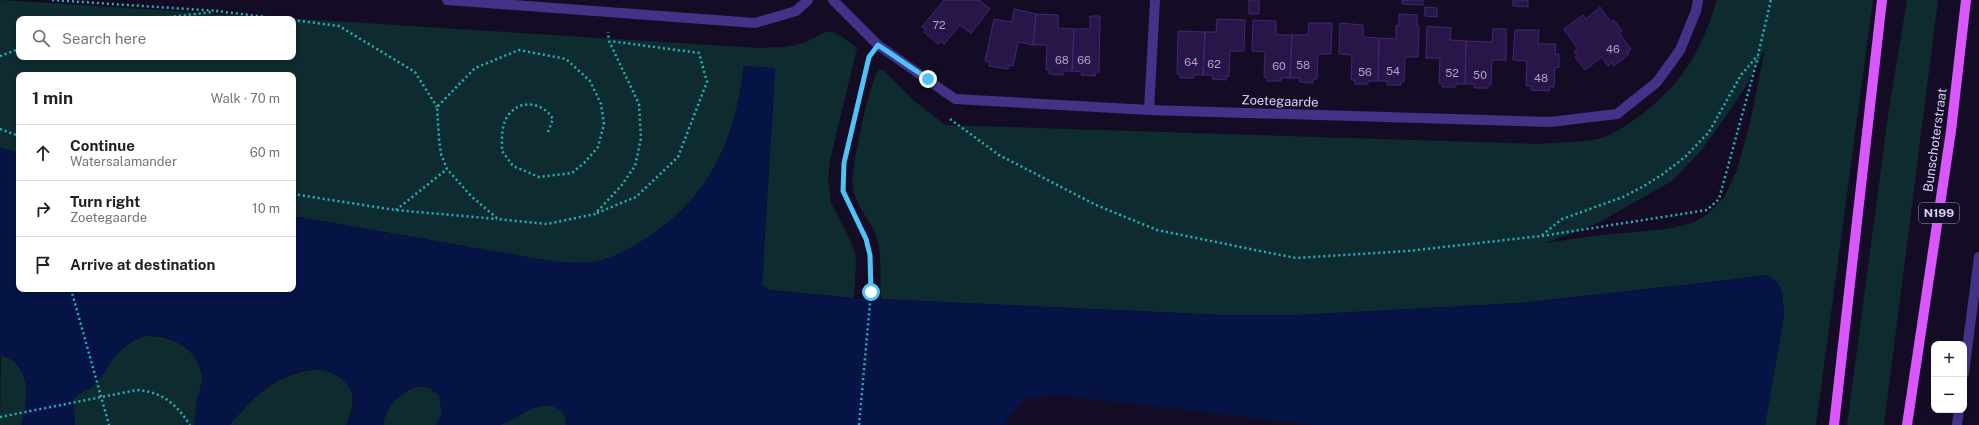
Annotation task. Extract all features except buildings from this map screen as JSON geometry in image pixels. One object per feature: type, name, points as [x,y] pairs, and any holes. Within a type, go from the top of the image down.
[{"type":"main road","points":[[1834,425],[1882,0]]},
{"type":"main road","name":"Bunschoterstraat","points":[[1908,425],[1951,131],[1966,0]]},
{"type":"street","points":[[446,0],[584,5],[605,11],[755,23],[796,11],[808,0]]},
{"type":"street","name":"Zoetegaarde","points":[[833,0],[878,45],[955,99],[1150,110],[1550,122],[1617,114],[1657,82],[1680,50],[1696,11],[1698,0]]},
{"type":"street","points":[[1150,110],[1155,0]]},
{"type":"street","points":[[1967,350],[1979,257]]},
{"type":"street","points":[[1957,425],[1959,413]]},
{"type":"path","points":[[52,0],[218,11],[259,16]]},
{"type":"path","points":[[948,117],[999,155],[1096,205],[1157,230],[1260,251],[1296,258],[1408,251],[1541,236],[1707,210],[1719,199],[1758,55],[1771,0]]},
{"type":"path","points":[[178,16],[218,11]]},
{"type":"path","points":[[595,214],[621,186],[635,166],[641,138],[639,104],[609,41],[605,11]]},
{"type":"path","points":[[296,20],[339,26],[415,72],[438,107],[441,154],[447,169],[470,196],[498,219]]},
{"type":"path","points":[[296,194],[396,210],[547,224],[595,214],[636,197],[678,157],[707,82],[699,53],[609,41]]},
{"type":"path","points":[[859,425],[871,292],[870,255],[866,239],[843,191],[842,179],[844,163],[868,61],[878,45]]},
{"type":"path","points":[[0,55],[16,50]]},
{"type":"path","points":[[438,107],[475,68],[519,50],[566,59],[590,81],[601,104],[604,124],[598,147],[585,162],[572,173],[539,177],[513,166],[502,151],[503,130],[508,116],[521,105],[533,104],[547,109],[553,119],[548,132]]},
{"type":"path","points":[[1541,236],[1562,219],[1623,197],[1644,186],[1685,157],[1709,132],[1741,76],[1758,55]]},
{"type":"path","points":[[0,129],[16,135]]},
{"type":"path","points":[[396,210],[447,169]]},
{"type":"path","points":[[72,292],[109,425]]},
{"type":"path","points":[[0,417],[100,396],[137,390],[157,393],[179,409],[190,425]]},
{"type":"green space","points":[[0,0],[253,16],[16,16],[16,60],[296,60],[296,19],[758,48],[796,45],[826,32],[831,32],[837,34],[857,48],[830,160],[828,181],[831,203],[855,252],[856,263],[854,298],[769,290],[762,284],[775,68],[744,66],[740,93],[726,142],[716,165],[703,186],[687,205],[668,223],[632,247],[602,260],[586,263],[556,262],[296,217],[296,72],[16,72],[16,152],[0,148]]},
{"type":"green space","points":[[1717,0],[1873,0],[1816,425],[1765,425],[1784,315],[1782,292],[1776,281],[1763,275],[1519,303],[1298,315],[1221,315],[881,299],[879,245],[871,225],[857,201],[853,188],[855,165],[866,107],[875,77],[879,70],[883,70],[913,100],[945,125],[1540,144],[1572,142],[1597,139],[1609,135],[1632,122],[1656,103],[1680,78],[1697,50]],"holes":[[[1765,49],[1750,123],[1737,170],[1725,196],[1708,214],[1693,223],[1667,229],[1592,236],[1546,243],[1598,223],[1672,181],[1700,152],[1726,116],[1746,86]]]},
{"type":"green space","points":[[1907,0],[1938,0],[1884,425],[1847,425],[1889,109]]},
{"type":"green space","points":[[144,336],[154,336],[173,341],[189,350],[195,357],[202,379],[196,403],[194,425],[75,425],[73,400],[75,397],[93,386],[122,349]]},
{"type":"green space","points":[[1,355],[11,360],[18,366],[26,384],[26,405],[21,425],[0,425]]},
{"type":"green space","points":[[321,369],[341,378],[347,383],[351,390],[353,397],[352,405],[346,425],[229,425],[259,394],[269,386],[291,375]]},
{"type":"green space","points":[[418,386],[429,388],[439,395],[442,413],[436,425],[383,425],[384,418],[390,406],[400,396]]},
{"type":"green space","points":[[547,404],[555,407],[563,413],[566,420],[566,425],[499,425],[533,408]]},
{"type":"shaded area","points":[[744,66],[775,68],[762,284],[769,290],[854,298],[1221,315],[1298,315],[1519,303],[1763,275],[1776,281],[1782,292],[1784,315],[1765,425],[1312,425],[1058,395],[1025,399],[1003,425],[566,425],[565,416],[557,408],[539,406],[511,420],[497,425],[436,425],[442,413],[439,395],[429,387],[421,386],[406,391],[393,403],[388,410],[383,425],[346,425],[354,403],[352,391],[342,379],[335,375],[320,370],[312,370],[296,372],[273,382],[253,399],[229,425],[194,425],[196,404],[202,380],[200,366],[186,347],[164,337],[152,336],[141,337],[130,342],[119,352],[93,386],[75,397],[73,400],[75,425],[21,425],[26,405],[26,383],[23,373],[18,365],[10,359],[0,355],[0,148],[16,152],[16,292],[296,292],[296,217],[556,262],[594,262],[617,254],[632,247],[668,223],[687,205],[703,186],[716,165],[726,142],[740,93]]},
{"type":"route","points":[[871,292],[870,255],[866,239],[843,191],[842,179],[844,163],[869,57],[878,45],[928,79]]}]
